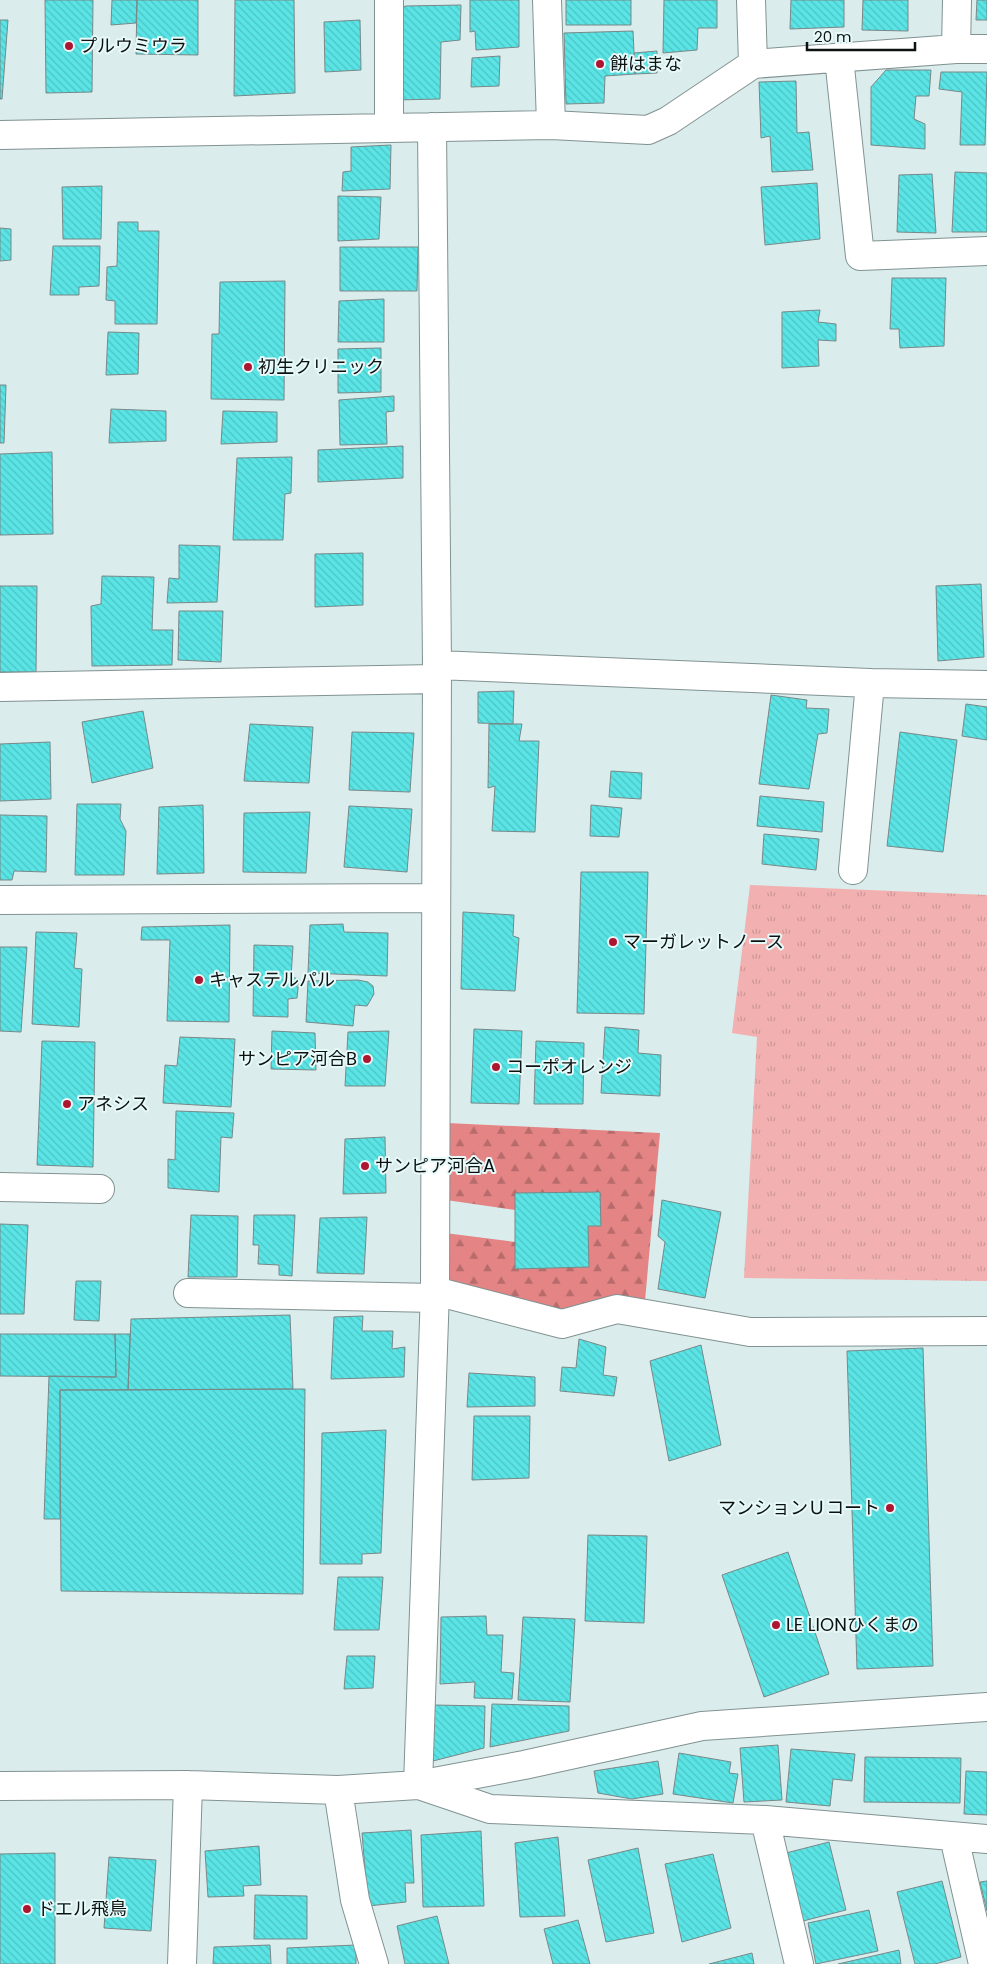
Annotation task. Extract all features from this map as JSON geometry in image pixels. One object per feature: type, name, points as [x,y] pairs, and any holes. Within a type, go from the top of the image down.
[{"type":"street","points":[[389,126],[390,0]]},
{"type":"street","points":[[547,0],[551,125]]},
{"type":"street","points":[[751,0],[753,64]]},
{"type":"street","points":[[956,49],[957,0]]},
{"type":"street","points":[[0,135],[389,126],[551,125],[648,130],[668,121],[753,64],[956,49],[987,49]]},
{"type":"street","points":[[839,58],[860,256],[987,252]]},
{"type":"street","points":[[418,1785],[435,1295],[437,672],[432,127]]},
{"type":"street","points":[[0,687],[437,672],[987,685]]},
{"type":"street","points":[[853,870],[870,682]]},
{"type":"street","points":[[0,900],[436,898]]},
{"type":"street","points":[[0,1187],[100,1189]]},
{"type":"street","points":[[188,1293],[435,1295],[562,1324],[617,1309],[750,1332],[987,1331]]},
{"type":"street","points":[[0,1786],[188,1785],[338,1790],[418,1785],[524,1765],[702,1726],[987,1707]]},
{"type":"street","points":[[182,1964],[188,1785]]},
{"type":"street","points":[[418,1785],[490,1809],[765,1820],[987,1839]]},
{"type":"street","points":[[338,1790],[355,1900],[374,1964]]},
{"type":"street","points":[[765,1820],[800,1964]]},
{"type":"street","points":[[954,1837],[983,1964]]},
{"type":"green space","points":[[750,885],[987,895],[987,1281],[744,1278],[757,1037],[732,1033]]},
{"type":"green space","points":[[447,1123],[660,1133],[645,1301],[563,1312],[447,1281],[445,1233],[515,1242],[515,1210],[446,1200]]},
{"type":"building","name":"プルウミウラ","points":[[45,0],[93,0],[92,92],[46,93]]},
{"type":"building","points":[[112,0],[137,0],[136,23],[111,25]]},
{"type":"building","points":[[137,0],[198,0],[198,55],[136,54]]},
{"type":"building","points":[[235,0],[294,0],[295,93],[234,96]]},
{"type":"building","points":[[470,0],[519,0],[519,47],[476,50],[475,31],[470,32]]},
{"type":"building","points":[[566,0],[631,0],[631,25],[566,25]]},
{"type":"building","points":[[664,0],[717,0],[717,28],[698,28],[697,50],[663,53]]},
{"type":"building","points":[[791,0],[844,0],[844,27],[790,29]]},
{"type":"building","points":[[863,0],[908,0],[908,31],[862,30]]},
{"type":"building","points":[[977,0],[987,0],[987,20],[976,20]]},
{"type":"building","points":[[461,5],[460,40],[441,42],[440,99],[396,100],[397,9],[406,6]]},
{"type":"building","points":[[0,20],[8,20],[2,99],[0,99]]},
{"type":"building","points":[[360,20],[361,70],[325,72],[324,22]]},
{"type":"building","name":"餅はまな","points":[[633,31],[635,74],[605,76],[604,103],[566,104],[564,33]]},
{"type":"building","points":[[657,51],[657,73],[635,74],[634,53]]},
{"type":"building","points":[[500,56],[499,86],[471,87],[472,58]]},
{"type":"building","points":[[886,70],[931,70],[929,96],[916,96],[914,119],[925,124],[925,149],[871,145],[871,87]]},
{"type":"building","points":[[941,72],[987,72],[985,145],[960,145],[962,92],[939,89]]},
{"type":"building","points":[[796,81],[797,133],[809,132],[813,170],[772,172],[770,136],[761,138],[759,82]]},
{"type":"building","points":[[391,145],[390,189],[342,191],[343,172],[351,171],[351,147]]},
{"type":"building","points":[[955,172],[987,173],[987,232],[952,232]]},
{"type":"building","points":[[932,174],[936,233],[897,232],[899,175]]},
{"type":"building","points":[[817,183],[820,239],[765,245],[761,187]]},
{"type":"building","points":[[102,186],[101,239],[63,239],[62,187]]},
{"type":"building","points":[[338,196],[381,197],[379,239],[338,241]]},
{"type":"building","points":[[118,222],[138,222],[138,231],[159,231],[157,324],[115,324],[115,301],[106,300],[107,267],[117,266]]},
{"type":"building","points":[[0,228],[11,229],[11,260],[0,261]]},
{"type":"building","points":[[53,246],[100,246],[99,286],[79,287],[79,295],[50,295]]},
{"type":"building","points":[[340,247],[418,247],[417,291],[340,291]]},
{"type":"building","points":[[892,278],[946,278],[944,346],[900,348],[899,329],[890,329]]},
{"type":"building","name":"初生クリニック","points":[[285,281],[284,400],[211,399],[212,334],[219,334],[220,282]]},
{"type":"building","points":[[384,299],[384,342],[338,342],[339,301]]},
{"type":"building","points":[[820,310],[818,322],[836,324],[836,341],[818,340],[819,366],[782,368],[782,312]]},
{"type":"building","points":[[108,332],[139,333],[138,374],[106,375]]},
{"type":"building","points":[[381,348],[381,392],[338,393],[338,349]]},
{"type":"building","points":[[0,385],[6,385],[4,443],[0,443]]},
{"type":"building","points":[[394,396],[394,411],[386,412],[387,444],[340,445],[339,400]]},
{"type":"building","points":[[111,409],[166,411],[166,441],[109,443]]},
{"type":"building","points":[[223,411],[277,412],[277,442],[221,444]]},
{"type":"building","points":[[403,446],[403,478],[318,482],[318,450]]},
{"type":"building","points":[[52,452],[53,534],[0,535],[0,454]]},
{"type":"building","points":[[292,457],[291,493],[285,494],[283,540],[233,540],[237,458]]},
{"type":"building","points":[[179,545],[220,546],[217,602],[167,603],[169,578],[179,579]]},
{"type":"building","points":[[363,553],[363,605],[315,607],[315,554]]},
{"type":"building","points":[[102,576],[154,577],[152,630],[173,630],[172,665],[92,666],[91,606],[101,604]]},
{"type":"building","points":[[981,584],[984,657],[938,661],[936,586]]},
{"type":"building","points":[[0,586],[37,586],[36,672],[0,672]]},
{"type":"building","points":[[179,611],[223,611],[221,662],[178,660]]},
{"type":"building","points":[[514,691],[513,724],[478,723],[478,692]]},
{"type":"building","points":[[771,695],[807,700],[806,708],[829,709],[827,733],[818,734],[809,789],[759,784]]},
{"type":"building","points":[[966,704],[987,707],[987,740],[962,736]]},
{"type":"building","points":[[143,711],[153,768],[92,783],[82,722]]},
{"type":"building","points":[[250,724],[313,727],[309,783],[244,781]]},
{"type":"building","points":[[489,724],[522,724],[519,741],[539,741],[535,832],[492,831],[495,786],[488,788]]},
{"type":"building","points":[[352,732],[414,733],[410,792],[349,790]]},
{"type":"building","points":[[900,732],[957,740],[943,852],[887,846]]},
{"type":"building","points":[[50,742],[51,799],[0,801],[0,744]]},
{"type":"building","points":[[611,771],[642,773],[641,799],[609,797]]},
{"type":"building","points":[[760,796],[824,802],[822,832],[757,826]]},
{"type":"building","points":[[77,804],[121,804],[120,819],[126,831],[124,875],[75,875]]},
{"type":"building","points":[[203,805],[204,873],[157,874],[159,807]]},
{"type":"building","points":[[591,805],[622,808],[619,837],[590,836]]},
{"type":"building","points":[[349,806],[412,809],[407,872],[344,867]]},
{"type":"building","points":[[310,812],[306,873],[243,872],[244,813]]},
{"type":"building","points":[[0,815],[47,816],[46,872],[14,871],[12,880],[0,880]]},
{"type":"building","points":[[764,834],[819,839],[816,870],[762,864]]},
{"type":"building","name":"マーガレットノース","points":[[581,872],[648,872],[644,1014],[577,1013]]},
{"type":"building","points":[[463,912],[514,915],[513,936],[519,938],[515,991],[461,989]]},
{"type":"building","points":[[343,924],[344,932],[388,933],[387,976],[308,973],[310,925]]},
{"type":"building","name":"キャステルパル","points":[[230,925],[229,1022],[167,1021],[170,940],[141,940],[142,927]]},
{"type":"building","points":[[36,932],[77,933],[74,968],[82,969],[79,1027],[32,1024]]},
{"type":"building","points":[[254,945],[293,946],[291,977],[299,979],[297,998],[288,999],[288,1017],[253,1016]]},
{"type":"building","points":[[0,947],[27,947],[21,1032],[0,1031]]},
{"type":"building","points":[[358,980],[368,982],[373,986],[374,994],[367,1006],[355,1005],[353,1026],[306,1022],[308,981]]},
{"type":"building","points":[[605,1027],[639,1030],[638,1053],[661,1055],[660,1096],[601,1093]]},
{"type":"building","name":"コーポオレンジ","points":[[474,1029],[522,1031],[519,1104],[471,1103]]},
{"type":"building","points":[[272,1031],[315,1033],[316,1070],[271,1069]]},
{"type":"building","name":"サンピア河合B","points":[[389,1031],[385,1086],[345,1086],[348,1032]]},
{"type":"building","points":[[180,1037],[235,1039],[231,1107],[163,1103],[165,1065],[177,1066]]},
{"type":"building","name":"アネシス","points":[[42,1041],[95,1042],[93,1167],[37,1165]]},
{"type":"building","points":[[536,1041],[584,1043],[583,1104],[534,1104]]},
{"type":"building","points":[[176,1111],[234,1113],[232,1138],[221,1137],[219,1192],[168,1188],[168,1159],[175,1160]]},
{"type":"building","name":"サンピア河合A","points":[[385,1137],[386,1193],[343,1194],[345,1139]]},
{"type":"building","points":[[600,1192],[601,1226],[588,1226],[589,1267],[515,1269],[515,1193]]},
{"type":"building","points":[[662,1200],[721,1212],[705,1298],[658,1289],[665,1242],[658,1236]]},
{"type":"building","points":[[191,1215],[238,1216],[237,1277],[188,1277]]},
{"type":"building","points":[[254,1215],[295,1215],[292,1276],[279,1275],[279,1265],[258,1264],[259,1245],[253,1245]]},
{"type":"building","points":[[367,1217],[364,1274],[317,1273],[320,1218]]},
{"type":"building","points":[[0,1224],[28,1225],[24,1314],[0,1314]]},
{"type":"building","points":[[76,1281],[101,1281],[99,1321],[74,1320]]},
{"type":"building","points":[[290,1315],[293,1389],[128,1390],[131,1319]]},
{"type":"building","points":[[363,1316],[362,1331],[393,1331],[392,1349],[405,1347],[404,1377],[331,1379],[334,1317]]},
{"type":"building","points":[[0,1334],[115,1334],[116,1377],[0,1376]]},
{"type":"building","points":[[115,1334],[130,1334],[128,1390],[60,1390],[60,1519],[44,1519],[49,1376],[116,1377]]},
{"type":"building","points":[[579,1339],[606,1347],[603,1375],[617,1377],[614,1396],[560,1391],[562,1367],[576,1368]]},
{"type":"building","points":[[701,1345],[721,1445],[669,1461],[650,1361]]},
{"type":"building","name":"マンションＵコート","points":[[923,1348],[933,1666],[857,1669],[847,1351]]},
{"type":"building","points":[[469,1373],[535,1377],[535,1406],[467,1407]]},
{"type":"building","points":[[305,1389],[303,1594],[61,1591],[60,1390]]},
{"type":"building","points":[[474,1416],[530,1416],[529,1478],[472,1480]]},
{"type":"building","points":[[386,1430],[381,1553],[362,1554],[362,1564],[320,1564],[322,1433]]},
{"type":"building","points":[[588,1535],[647,1536],[644,1623],[585,1621]]},
{"type":"building","name":"LE LIONひくまの","points":[[788,1552],[829,1674],[764,1697],[722,1575]]},
{"type":"building","points":[[338,1577],[383,1577],[379,1630],[334,1630]]},
{"type":"building","points":[[486,1616],[487,1635],[503,1635],[501,1672],[514,1673],[512,1699],[474,1698],[475,1682],[440,1684],[441,1617]]},
{"type":"building","points":[[523,1617],[575,1619],[570,1702],[518,1700]]},
{"type":"building","points":[[347,1656],[375,1656],[373,1688],[344,1689]]},
{"type":"building","points":[[492,1704],[569,1706],[569,1731],[490,1747]]},
{"type":"building","points":[[434,1705],[485,1706],[484,1748],[433,1761]]},
{"type":"building","points":[[778,1745],[782,1800],[744,1802],[740,1748]]},
{"type":"building","points":[[791,1749],[855,1754],[852,1781],[833,1779],[830,1806],[786,1802]]},
{"type":"building","points":[[679,1753],[731,1762],[729,1773],[738,1774],[733,1803],[673,1794]]},
{"type":"building","points":[[865,1757],[961,1758],[960,1803],[864,1802]]},
{"type":"building","points":[[658,1761],[663,1794],[632,1799],[598,1793],[594,1771]]},
{"type":"building","points":[[966,1771],[987,1772],[987,1815],[964,1814]]},
{"type":"building","points":[[411,1830],[414,1883],[405,1883],[406,1902],[368,1906],[362,1833]]},
{"type":"building","points":[[481,1831],[484,1906],[423,1907],[421,1835]]},
{"type":"building","points":[[558,1837],[565,1916],[520,1917],[515,1843]]},
{"type":"building","points":[[829,1842],[846,1910],[803,1921],[786,1853]]},
{"type":"building","points":[[259,1846],[261,1885],[243,1886],[244,1896],[208,1897],[205,1851]]},
{"type":"building","points":[[638,1848],[654,1933],[606,1942],[588,1860]]},
{"type":"building","name":"ドエル飛鳥","points":[[55,1853],[55,1964],[0,1964],[0,1854]]},
{"type":"building","points":[[713,1854],[731,1928],[682,1942],[665,1864]]},
{"type":"building","points":[[109,1857],[156,1860],[151,1931],[104,1928]]},
{"type":"building","points":[[942,1881],[961,1957],[935,1964],[915,1964],[897,1892]]},
{"type":"building","points":[[987,1881],[987,1911],[980,1882]]},
{"type":"building","points":[[255,1895],[307,1896],[307,1939],[254,1939]]},
{"type":"building","points":[[869,1910],[878,1951],[816,1964],[808,1923]]},
{"type":"building","points":[[437,1916],[449,1964],[405,1964],[397,1926]]},
{"type":"building","points":[[578,1920],[590,1964],[553,1964],[544,1929]]},
{"type":"building","points":[[270,1945],[271,1964],[213,1964],[214,1947]]},
{"type":"building","points":[[356,1945],[356,1964],[287,1964],[287,1948]]},
{"type":"building","points":[[899,1950],[901,1964],[838,1964]]},
{"type":"building","points":[[752,1953],[754,1964],[709,1964]]},
{"type":"place","name":"プルウミウラ","points":[[69,46]]},
{"type":"place","name":"餅はまな","points":[[600,64]]},
{"type":"place","name":"初生クリニック","points":[[248,367]]},
{"type":"place","name":"マーガレットノース","points":[[613,942]]},
{"type":"place","name":"キャステルパル","points":[[199,980]]},
{"type":"place","name":"サンピア河合B","points":[[367,1059]]},
{"type":"place","name":"コーポオレンジ","points":[[496,1067]]},
{"type":"place","name":"アネシス","points":[[67,1104]]},
{"type":"place","name":"サンピア河合A","points":[[365,1166]]},
{"type":"place","name":"マンションＵコート","points":[[890,1508]]},
{"type":"place","name":"LE LIONひくまの","points":[[776,1625]]},
{"type":"place","name":"ドエル飛鳥","points":[[27,1909]]}]
